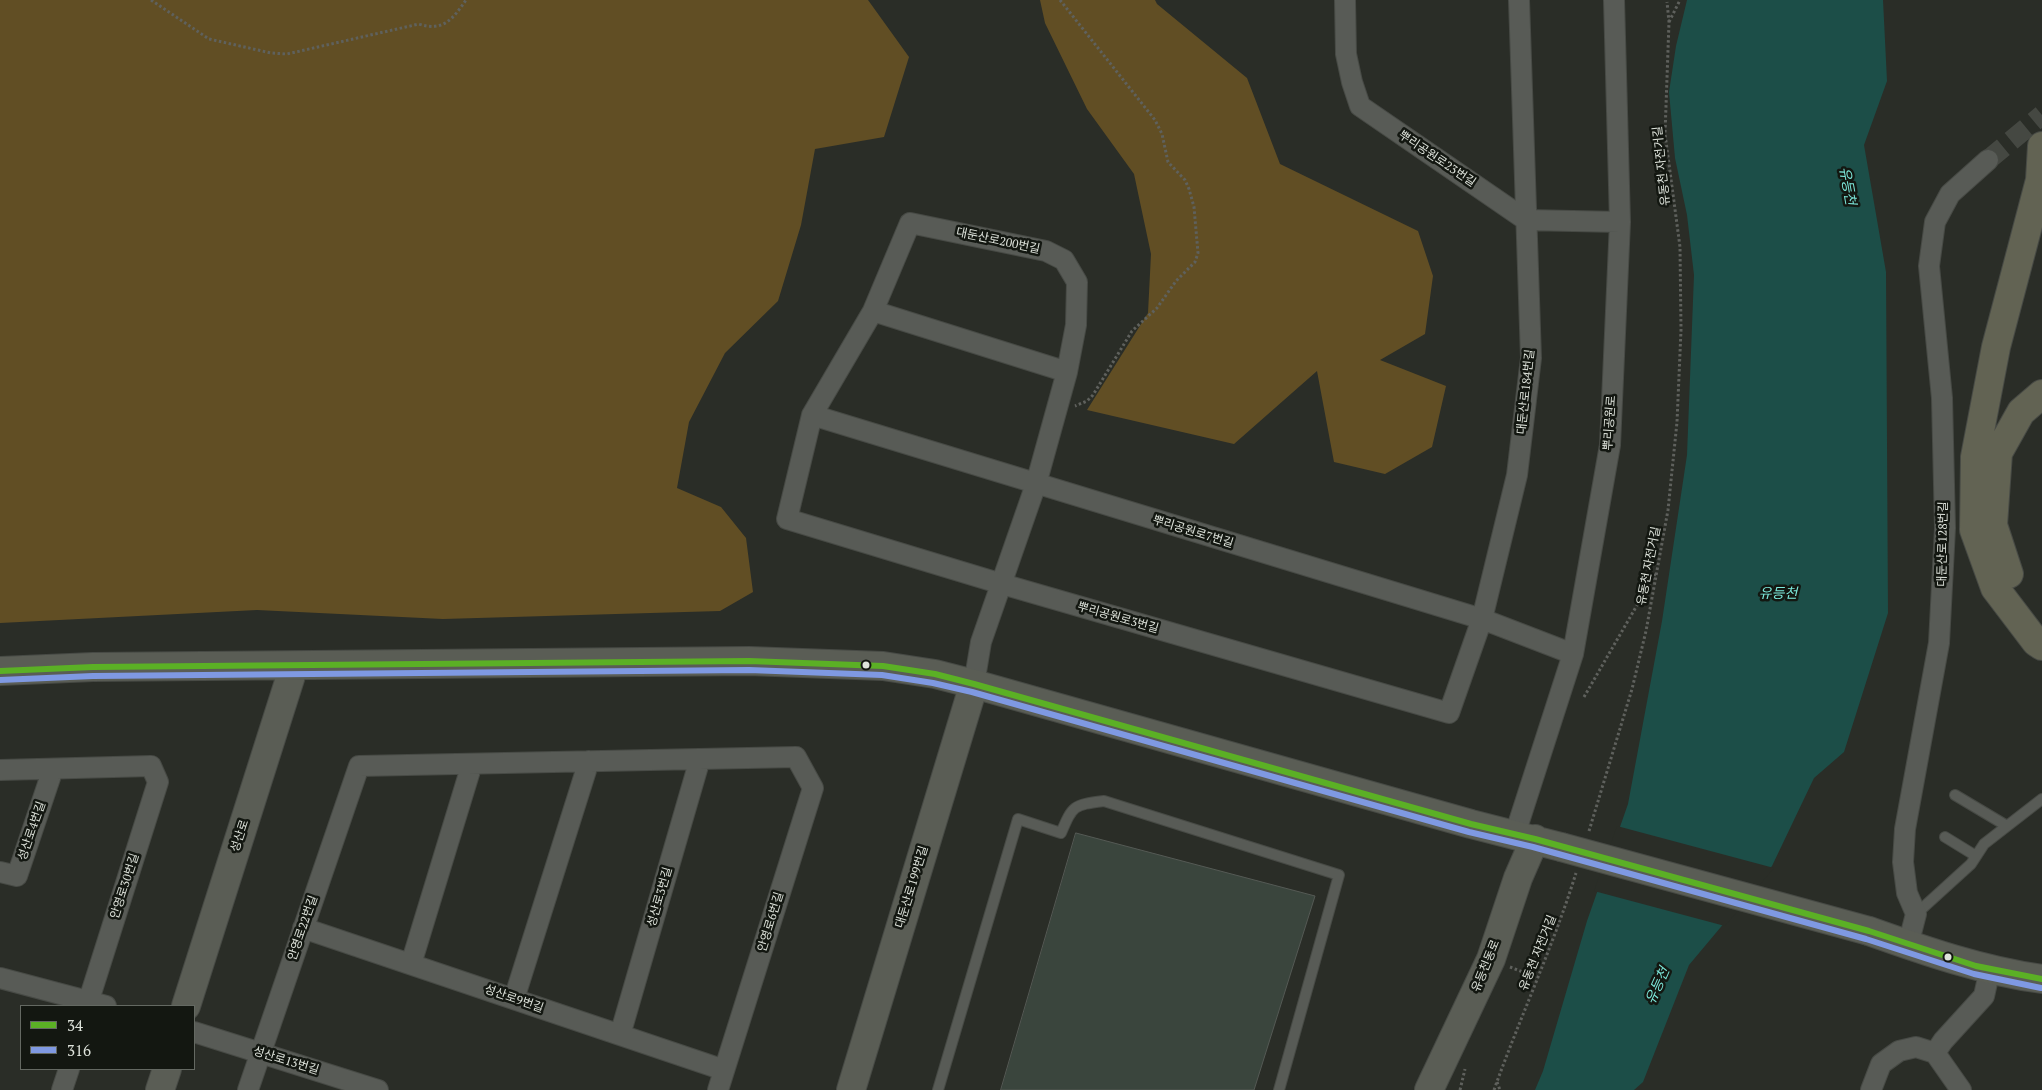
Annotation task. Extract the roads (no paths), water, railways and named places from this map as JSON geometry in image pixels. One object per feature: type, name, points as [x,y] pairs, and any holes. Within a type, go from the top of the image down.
[{"type":"highway","points":[[2042,146],[2040,180],[1996,347],[1975,457],[1974,530],[1995,588],[2036,642],[2042,646]]},
{"type":"highway","points":[[2042,394],[2021,412],[1998,453],[1993,525],[2010,579],[2042,620]]},
{"type":"main road","points":[[0,671],[93,667],[749,661],[884,666],[935,674],[974,684],[1471,824],[1525,837],[1570,855],[1869,931],[1908,945],[1990,969],[2042,979]]},
{"type":"main road","name":"성산로","points":[[186,1005],[294,666]]},
{"type":"main road","name":"대둔산로199번길","points":[[851,1090],[974,684]]},
{"type":"main road","name":"유등천동로","points":[[1429,1090],[1491,959],[1518,878],[1525,837]]},
{"type":"main road","points":[[160,1090],[167,1070]]},
{"type":"street","name":"뿌리공원로23번길","points":[[1345,0],[1346,54],[1360,106],[1526,220]]},
{"type":"street","name":"대둔산로184번길","points":[[1449,714],[1482,619],[1517,474],[1531,358],[1519,0]]},
{"type":"street","name":"뿌리공원로","points":[[1525,837],[1573,654],[1610,445],[1620,222],[1614,0]]},
{"type":"street","name":"대둔산로128번길","points":[[1916,914],[1906,893],[1903,862],[1904,837],[1939,643],[1945,528],[1942,398],[1929,266],[1935,222],[1950,194],[1988,160]]},
{"type":"street","points":[[1526,220],[1620,222]]},
{"type":"street","name":"대둔산로200번길","points":[[787,519],[812,415],[873,311],[910,223],[1046,251],[1064,260],[1077,282],[1076,325],[1067,372],[1036,484],[981,642],[974,684]]},
{"type":"street","points":[[873,311],[1067,372]]},
{"type":"street","name":"뿌리공원로7번길","points":[[812,415],[1482,619],[1573,654]]},
{"type":"street","name":"뿌리공원로3번길","points":[[787,519],[1002,584],[1449,714]]},
{"type":"street","name":"안영로6번길","points":[[700,759],[796,757],[813,788],[718,1090]]},
{"type":"street","points":[[411,964],[472,764],[700,759]]},
{"type":"street","name":"성산로3번길","points":[[620,1035],[700,759]]},
{"type":"street","points":[[514,999],[589,761]]},
{"type":"street","name":"안영로22번길","points":[[248,1090],[359,766],[472,764]]},
{"type":"street","name":"안영로30번길","points":[[53,769],[151,766],[158,782],[94,1005]]},
{"type":"street","points":[[0,770],[53,769]]},
{"type":"street","name":"성산로4번길","points":[[0,872],[17,876],[53,769]]},
{"type":"street","points":[[1908,945],[1916,914]]},
{"type":"street","name":"성산로9번길","points":[[303,928],[724,1070]]},
{"type":"street","points":[[1935,1053],[1943,1041],[1984,996],[1990,969]]},
{"type":"street","points":[[0,978],[94,1005]]},
{"type":"street","name":"성산로13번길","points":[[195,1032],[378,1090]]},
{"type":"street","points":[[1871,1090],[1881,1064],[1899,1051],[1916,1047],[1935,1053],[1961,1090]]},
{"type":"street","points":[[62,1090],[69,1070]]},
{"type":"lane","points":[[1955,795],[2007,826]]},
{"type":"lane","points":[[1916,914],[1971,864],[1984,844],[2042,798]]},
{"type":"lane","points":[[938,1090],[1018,819],[1061,833],[1071,810],[1084,804],[1104,801],[1339,875],[1279,1090]]},
{"type":"lane","points":[[1945,837],[1976,856]]},
{"type":"water","name":"유등천","points":[[1687,0],[1883,0],[1887,81],[1864,145],[1886,272],[1888,613],[1844,752],[1814,778],[1772,866],[1689,965],[1643,1082],[1634,1090],[1535,1090],[1543,1071],[1587,921],[1628,804],[1662,621],[1687,455],[1694,275],[1687,215],[1675,158],[1669,92],[1676,46]]},
{"type":"tunnel","points":[[1988,160],[2042,115]]}]
